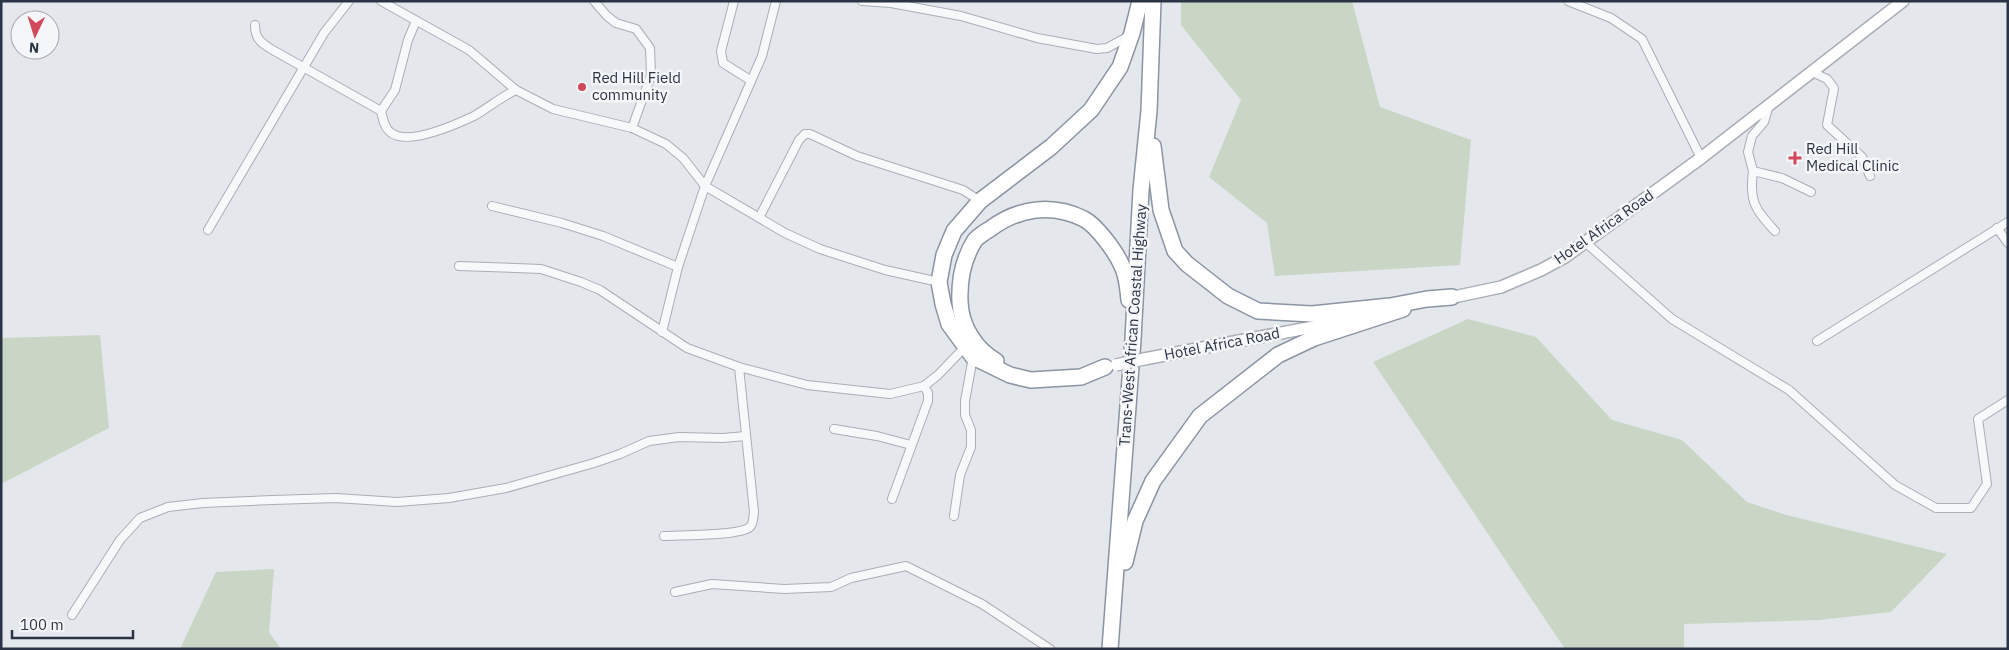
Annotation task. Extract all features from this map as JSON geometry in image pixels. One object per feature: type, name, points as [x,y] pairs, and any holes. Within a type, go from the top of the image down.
[{"type":"highway","points":[[1110,366],[1081,377],[1031,380],[1010,375],[969,352],[949,324],[939,282],[944,255],[954,231],[980,201],[1051,148],[1091,110],[1120,68],[1140,1]]},
{"type":"highway","name":"Trans-West African Coastal Highway","points":[[1110,647],[1149,111],[1152,1]]},
{"type":"highway","points":[[1149,111],[1160,210],[1175,250],[1187,264],[1228,296],[1258,311],[1312,314],[1452,297]]},
{"type":"highway","points":[[1110,366],[1079,373],[1029,373],[1009,367],[988,356],[972,341],[960,314],[959,286],[965,260],[976,239],[995,225],[1017,214],[1044,208],[1065,212],[1085,220],[1101,234],[1122,266],[1127,283],[1133,339]]},
{"type":"highway","points":[[1110,647],[1123,568],[1135,521],[1153,481],[1200,416],[1278,355],[1314,338],[1402,309]]},
{"type":"street","points":[[208,230],[324,33],[349,1]]},
{"type":"street","points":[[381,1],[469,50],[516,90],[553,109],[632,128],[666,144],[683,158],[705,186],[732,203],[760,216],[785,233],[820,249],[885,270],[939,282]]},
{"type":"street","points":[[594,1],[607,16],[616,22],[636,29],[650,48],[651,75],[632,128]]},
{"type":"street","points":[[734,1],[721,51],[724,63],[750,80]]},
{"type":"street","points":[[662,332],[678,267],[705,186],[762,56],[776,1]]},
{"type":"street","points":[[862,1],[891,3],[961,16],[1037,38],[1096,49],[1107,48],[1117,44],[1132,33]]},
{"type":"street","points":[[1568,1],[1611,18],[1642,39],[1701,158]]},
{"type":"street","name":"Hotel Africa Road","points":[[1110,366],[1402,309],[1501,286],[1541,270],[1565,257],[1701,158],[1902,1]]},
{"type":"street","points":[[381,112],[395,90],[408,40],[416,21]]},
{"type":"street","points":[[254,24],[255,35],[260,42],[381,112],[385,126],[391,133],[401,137],[417,136],[438,131],[474,116],[516,90]]},
{"type":"street","points":[[1812,72],[1827,79],[1834,88],[1827,125],[1862,157],[1870,176]]},
{"type":"street","points":[[1770,105],[1764,122],[1752,136],[1748,152],[1753,171],[1751,188],[1757,212],[1775,231]]},
{"type":"street","points":[[760,216],[799,140],[805,134],[810,134],[857,156],[963,190],[980,201]]},
{"type":"street","points":[[1753,171],[1782,178],[1811,192]]},
{"type":"street","points":[[492,206],[595,233],[678,267]]},
{"type":"street","points":[[1816,341],[2008,222]]},
{"type":"street","points":[[1997,228],[2008,243]]},
{"type":"street","points":[[1585,242],[1672,318],[1789,390],[1895,485],[1936,508],[1971,508],[1986,484],[1978,419],[2008,400]]},
{"type":"street","points":[[459,266],[541,269],[581,282],[600,290],[687,348],[738,367],[807,385],[890,394],[924,386],[969,352]]},
{"type":"street","points":[[954,516],[960,475],[971,447],[971,430],[965,415],[969,352]]},
{"type":"street","points":[[664,536],[726,533],[748,528],[751,525],[754,512],[738,367]]},
{"type":"street","points":[[892,499],[928,401],[928,393],[924,386]]},
{"type":"street","points":[[834,430],[877,436],[911,445]]},
{"type":"street","points":[[72,615],[120,540],[140,518],[168,507],[203,502],[336,498],[397,502],[449,498],[506,488],[594,463],[649,441],[746,436]]},
{"type":"street","points":[[675,592],[712,584],[784,590],[831,587],[850,578],[906,566],[982,604],[1050,649]]},
{"type":"green space","points":[[1181,1],[1352,1],[1380,107],[1471,140],[1460,265],[1275,276],[1267,223],[1209,177],[1241,100],[1181,25]]},
{"type":"green space","points":[[1468,319],[1536,337],[1612,420],[1682,440],[1747,502],[1786,515],[1947,554],[1891,612],[1819,620],[1684,624],[1684,649],[1565,649],[1373,362]]},
{"type":"green space","points":[[100,335],[109,428],[1,484],[1,338]]},
{"type":"green space","points":[[274,569],[269,632],[281,649],[180,649],[216,572]]},
{"type":"place","name":"Red Hill Field community","points":[[582,87]]},
{"type":"place","name":"Red Hill Medical Clinic","points":[[1795,158]]}]
